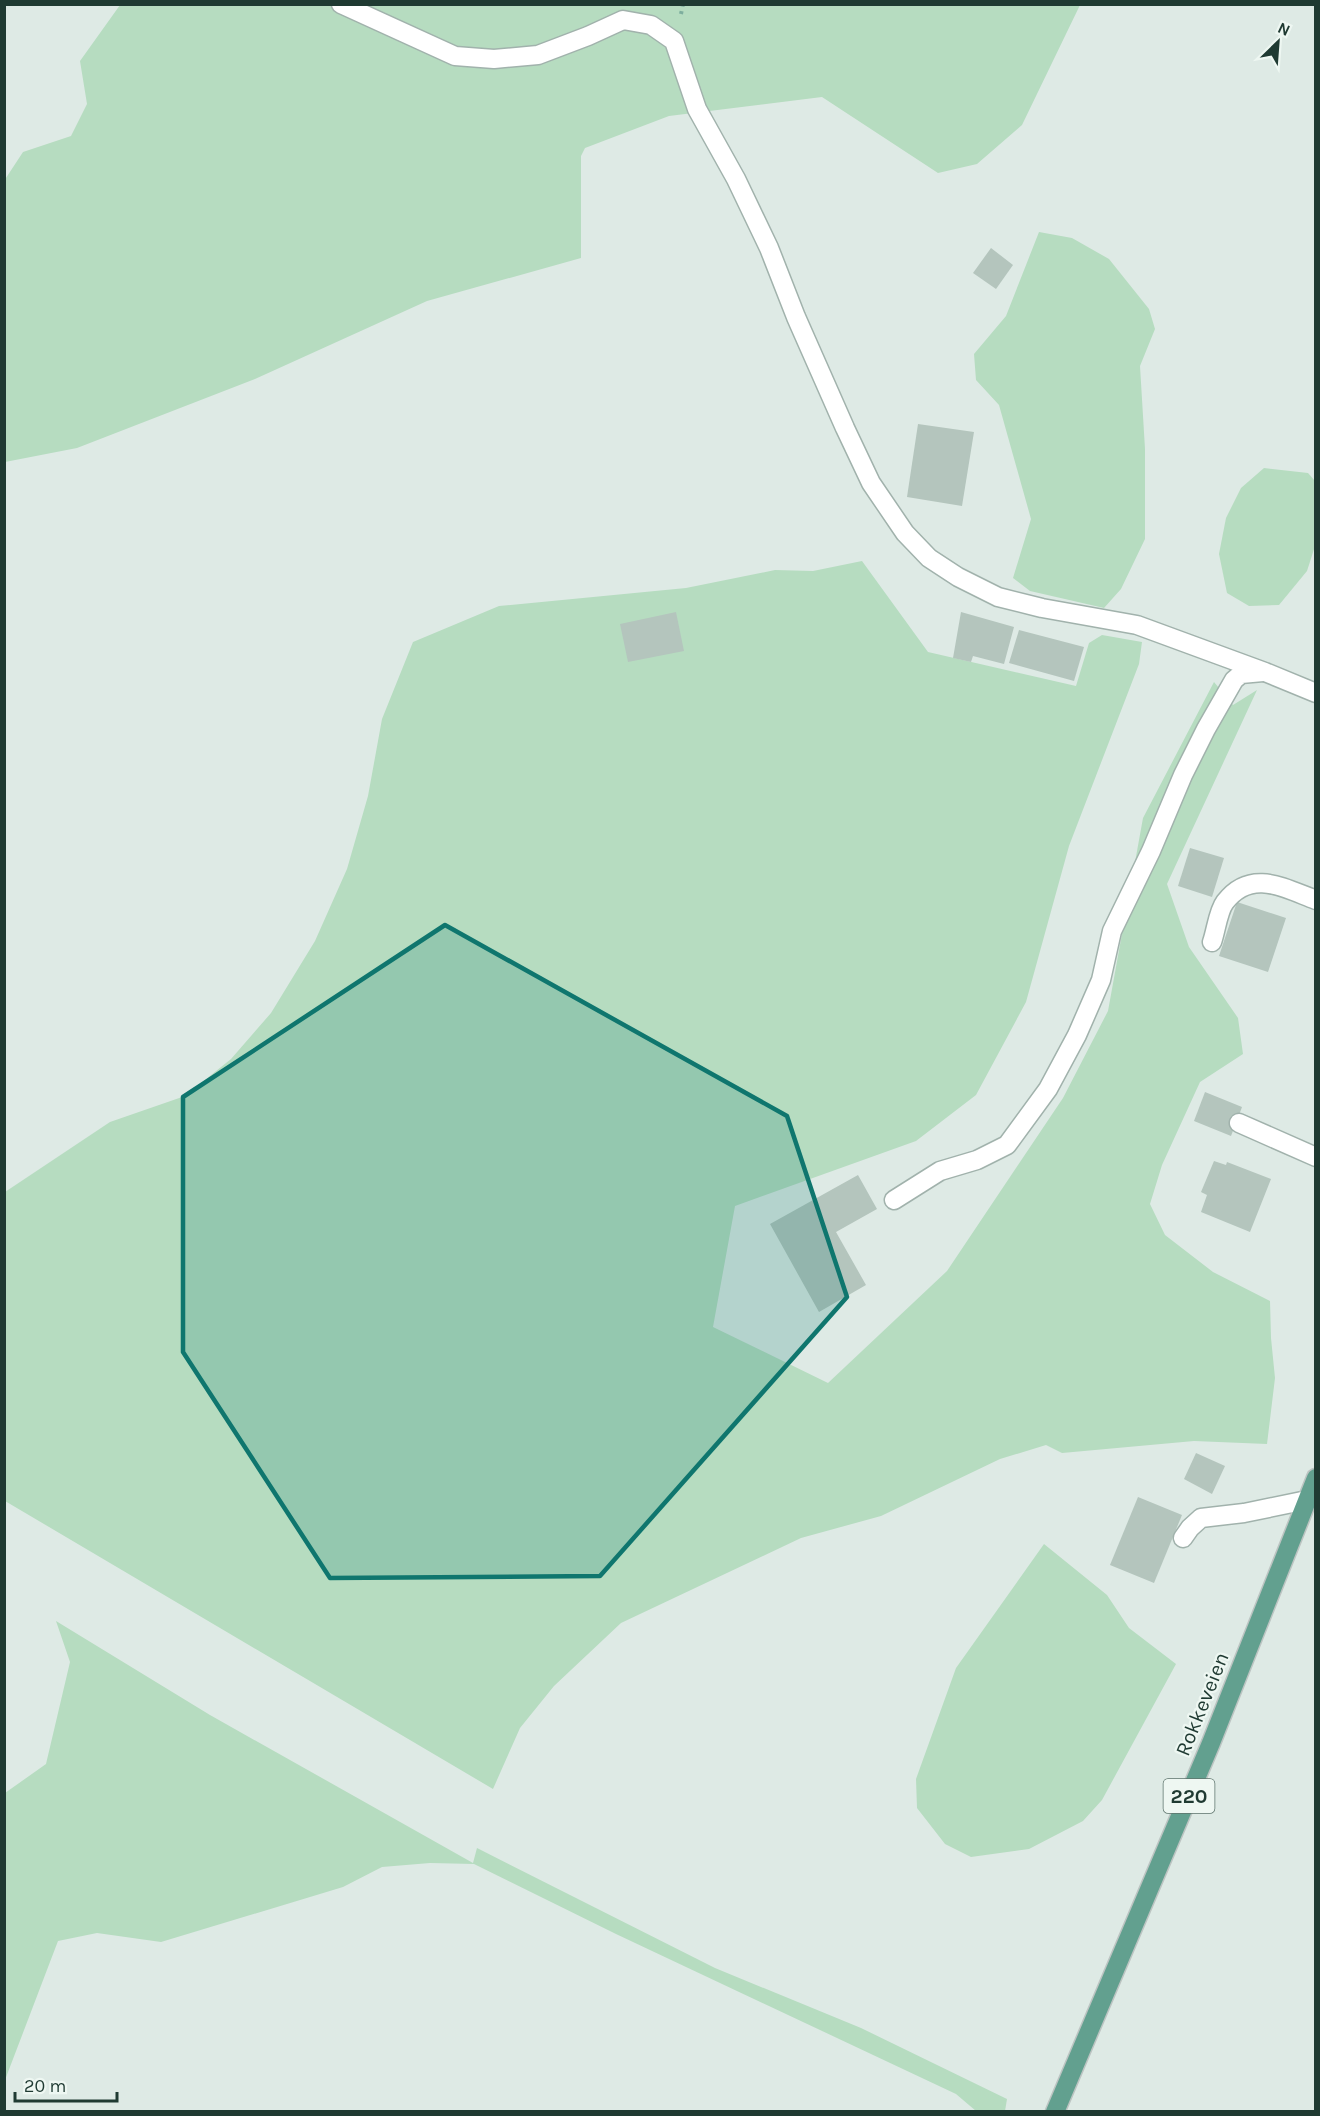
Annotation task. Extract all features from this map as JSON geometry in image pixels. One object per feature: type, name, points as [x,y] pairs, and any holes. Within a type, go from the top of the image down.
[{"type":"main road","name":"Rokkeveien","points":[[1055,2112],[1211,1743],[1316,1478]]},
{"type":"lane","points":[[341,4],[455,56],[494,59],[538,55],[623,20],[651,25],[674,41],[698,109],[736,179],[769,248],[796,318],[871,483],[905,533],[929,558],[958,577],[998,597],[1042,608],[1137,625],[1316,693]]},
{"type":"lane","points":[[894,1200],[940,1171],[977,1160],[1007,1145],[1048,1089],[1077,1035],[1101,981],[1112,932],[1206,729],[1234,680],[1241,674],[1265,672]]},
{"type":"lane","points":[[1212,942],[1224,903],[1243,885],[1270,882],[1316,900]]},
{"type":"lane","points":[[1239,1123],[1316,1157]]},
{"type":"lane","points":[[1183,1538],[1201,1518],[1244,1513],[1307,1500]]},
{"type":"highlighted area","points":[[445,925],[787,1116],[847,1297],[600,1576],[330,1578],[183,1352],[183,1097]]},
{"type":"green space","points":[[120,5],[1080,5],[1022,125],[977,164],[938,173],[822,97],[669,116],[585,148],[581,156],[581,258],[427,301],[255,379],[77,448],[5,462],[4,181],[23,152],[71,136],[87,104],[80,61]]},
{"type":"green space","points":[[1039,232],[1072,238],[1109,259],[1149,309],[1155,329],[1140,366],[1145,449],[1145,539],[1121,589],[1104,608],[1030,591],[1013,578],[1031,519],[999,405],[976,380],[974,354],[1006,316]]},
{"type":"green space","points":[[1264,468],[1308,473],[1315,481],[1315,546],[1307,571],[1279,605],[1249,606],[1227,593],[1219,554],[1226,518],[1241,488]]},
{"type":"green space","points":[[862,561],[928,652],[1076,686],[1089,643],[1102,635],[1142,642],[1139,664],[1069,846],[1026,1002],[976,1095],[916,1141],[735,1206],[713,1327],[828,1383],[947,1271],[1063,1098],[1108,1011],[1143,818],[1214,682],[1233,705],[1257,690],[1167,884],[1189,947],[1238,1018],[1243,1054],[1200,1082],[1162,1165],[1150,1204],[1165,1235],[1213,1272],[1270,1301],[1275,1378],[1267,1444],[1194,1441],[1062,1453],[1046,1445],[1000,1459],[881,1516],[801,1538],[621,1623],[554,1686],[520,1728],[493,1789],[5,1501],[5,1192],[110,1122],[185,1096],[231,1059],[271,1013],[315,941],[347,869],[368,796],[382,719],[413,642],[499,606],[686,588],[775,570],[813,571]]},
{"type":"green space","points":[[1044,1544],[1107,1595],[1129,1628],[1176,1664],[1102,1800],[1083,1821],[1029,1849],[971,1857],[945,1844],[917,1808],[916,1779],[956,1668]]},
{"type":"green space","points":[[56,1621],[210,1715],[473,1863],[477,1848],[715,1968],[861,2028],[1007,2099],[1005,2111],[976,2111],[956,2094],[616,1934],[474,1864],[430,1863],[382,1867],[343,1887],[161,1942],[97,1933],[58,1941],[5,2080],[5,1793],[46,1764],[70,1662]]},
{"type":"building","points":[[991,248],[1013,265],[996,289],[973,273]]},
{"type":"building","points":[[918,424],[974,432],[962,506],[907,497]]},
{"type":"building","points":[[676,612],[684,651],[628,662],[620,624]]},
{"type":"building","points":[[961,612],[1014,627],[1004,664],[973,656],[971,662],[953,658]]},
{"type":"building","points":[[1019,630],[1084,647],[1074,681],[1009,663]]},
{"type":"building","points":[[1190,848],[1224,858],[1212,897],[1178,886]]},
{"type":"building","points":[[1237,902],[1286,918],[1268,972],[1219,956]]},
{"type":"building","points":[[1205,1092],[1242,1107],[1231,1136],[1194,1121]]},
{"type":"building","points":[[1214,1161],[1226,1165],[1227,1162],[1271,1179],[1250,1232],[1201,1212],[1207,1195],[1201,1192]]},
{"type":"building","points":[[858,1175],[877,1209],[836,1232],[866,1285],[819,1312],[770,1224]]},
{"type":"building","points":[[1196,1453],[1225,1466],[1212,1494],[1184,1479]]},
{"type":"building","points":[[1138,1497],[1182,1515],[1154,1583],[1110,1565]]}]
